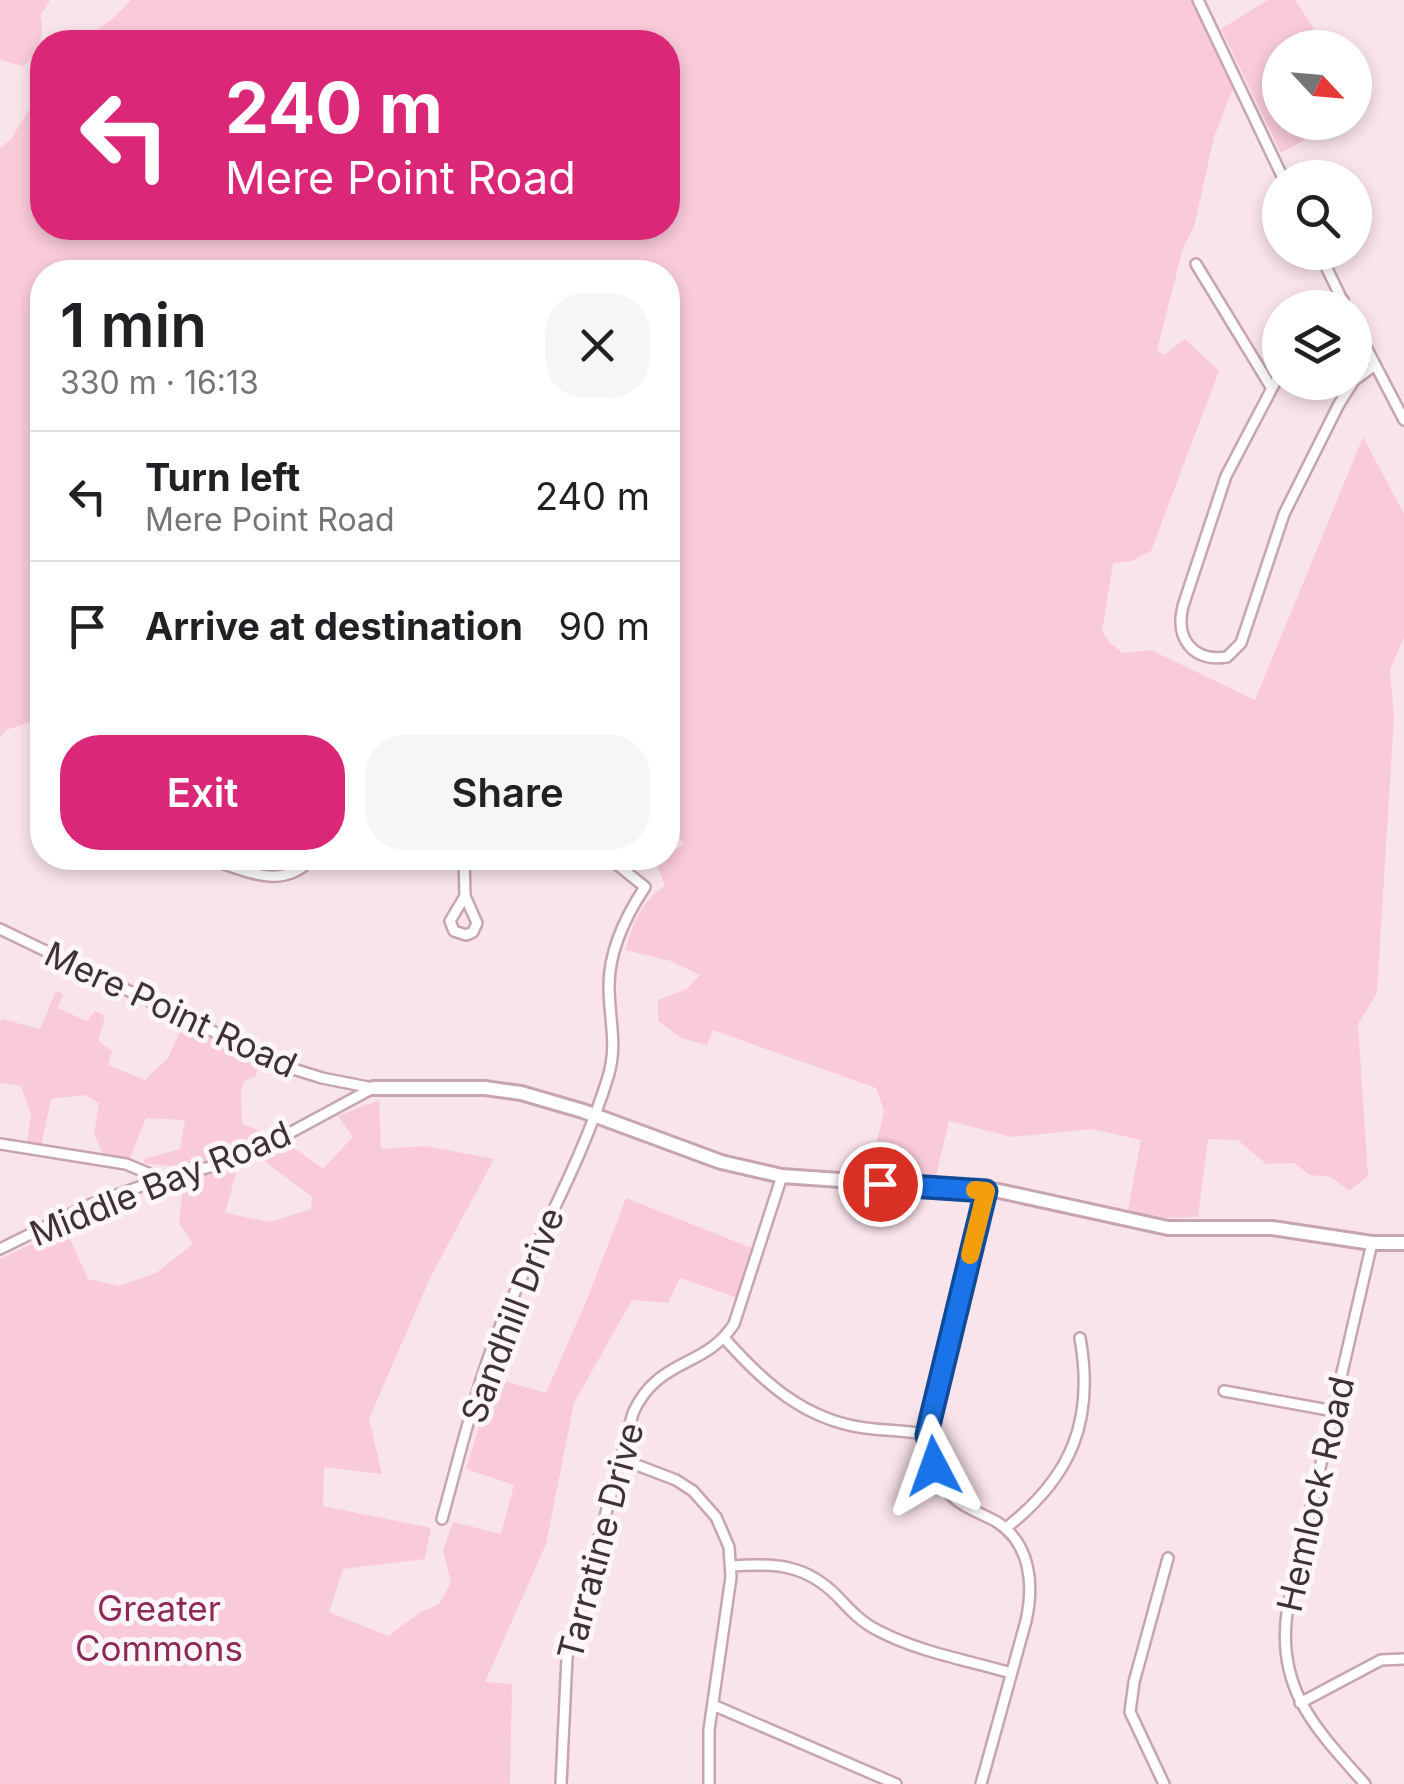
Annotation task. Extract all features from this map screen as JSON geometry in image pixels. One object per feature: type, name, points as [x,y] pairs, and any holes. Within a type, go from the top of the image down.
[{"type":"street","points":[[1202,1],[1276,160]]},
{"type":"street","points":[[1196,264],[1262,373]]},
{"type":"street","points":[[1372,361],[1403,416]]},
{"type":"street","points":[[1265,400],[1226,476],[1183,606],[1180,625],[1184,640],[1203,656],[1227,656],[1241,643],[1284,514],[1342,400]]},
{"type":"street","points":[[246,870],[274,878],[297,870]]},
{"type":"street","points":[[464,870],[465,896]]},
{"type":"street","name":"Sandhill Drive","points":[[442,1520],[502,1323],[594,1116],[614,1059],[609,988],[612,960],[624,922],[645,888],[623,870]]},
{"type":"street","name":"Mere Point Road","points":[[0,929],[269,1060],[322,1078],[373,1088],[503,1090],[556,1102],[721,1162],[782,1176],[1044,1198],[1168,1228],[1272,1228],[1372,1243],[1404,1243]]},
{"type":"street","name":"Middle Bay Road","points":[[0,1249],[89,1205],[260,1149],[373,1088]]},
{"type":"street","points":[[0,1144],[126,1164],[163,1179]]},
{"type":"street","points":[[782,1176],[751,1279],[725,1339],[779,1394],[812,1413],[848,1426],[927,1435]]},
{"type":"street","points":[[980,1784],[1031,1594],[1026,1558],[1006,1528],[948,1492],[934,1466],[927,1435],[986,1191]]},
{"type":"street","name":"Hemlock Road","points":[[1365,1784],[1309,1721],[1300,1703],[1288,1664],[1285,1620],[1372,1243]]},
{"type":"street","points":[[1006,1528],[1035,1504],[1068,1460],[1085,1393],[1080,1338]]},
{"type":"street","name":"Tarratine Drive","points":[[560,1784],[567,1657],[633,1413],[646,1389],[666,1371],[725,1339]]},
{"type":"street","points":[[1224,1391],[1334,1411]]},
{"type":"street","points":[[620,1459],[676,1480],[692,1491],[706,1504],[724,1532],[732,1566],[708,1743],[709,1784]]},
{"type":"street","points":[[1163,1784],[1130,1712],[1168,1558]]},
{"type":"street","points":[[732,1566],[784,1565],[803,1570],[827,1586],[872,1628],[906,1643],[1011,1673]]},
{"type":"street","points":[[1300,1703],[1381,1660],[1404,1659]]},
{"type":"street","points":[[713,1705],[896,1784]]},
{"type":"green space","points":[[0,0],[50,0],[40,16],[42,30],[30,30],[29,61],[23,66],[0,60]]},
{"type":"green space","points":[[131,0],[1191,0],[1235,83],[1214,137],[1194,227],[1183,248],[1157,350],[1164,355],[1185,339],[1219,371],[1151,551],[1131,561],[1113,563],[1102,631],[1123,653],[1151,650],[1255,700],[1363,437],[1404,514],[1404,637],[1390,670],[1394,717],[1377,993],[1358,1024],[1368,1176],[1349,1191],[1331,1177],[1310,1175],[1294,1163],[1266,1164],[1238,1140],[1208,1139],[1198,1217],[1155,1218],[1128,1210],[1141,1140],[1092,1129],[1012,1137],[949,1121],[936,1176],[869,1176],[884,1111],[876,1088],[713,1030],[707,1045],[681,1038],[658,1021],[658,1000],[687,989],[700,975],[671,961],[626,950],[639,914],[665,886],[659,870],[680,870],[680,846],[684,844],[680,839],[680,260],[30,260],[30,722],[6,730],[0,738],[0,148],[11,139],[30,108],[30,240],[680,240],[680,30],[96,30]]},
{"type":"green space","points":[[1268,0],[1295,0],[1315,30],[1262,30],[1262,114],[1221,29]]},
{"type":"green space","points":[[1275,140],[1304,140],[1281,153]]},
{"type":"green space","points":[[56,991],[64,994],[57,1008],[87,1021],[95,1011],[105,1016],[98,1041],[112,1051],[108,1065],[145,1080],[168,1058],[183,1025],[261,1063],[255,1077],[245,1080],[241,1091],[242,1124],[263,1132],[262,1138],[232,1153],[192,1165],[144,1163],[144,1159],[180,1149],[185,1120],[146,1118],[130,1158],[103,1154],[94,1133],[99,1103],[85,1095],[51,1099],[41,1146],[27,1143],[31,1115],[21,1086],[0,1083],[0,1022],[2,1019],[40,1029]]},
{"type":"green space","name":"Greater Commons","points":[[379,1100],[381,1149],[425,1146],[494,1159],[430,1278],[369,1419],[382,1474],[324,1467],[323,1506],[431,1528],[425,1559],[343,1569],[329,1612],[388,1636],[439,1604],[451,1583],[443,1550],[453,1522],[501,1534],[514,1485],[466,1469],[494,1378],[546,1393],[626,1198],[754,1249],[738,1298],[680,1278],[668,1303],[632,1300],[574,1403],[546,1544],[485,1682],[512,1684],[510,1784],[0,1784],[0,1259],[65,1228],[88,1279],[119,1286],[156,1273],[193,1244],[179,1223],[184,1180],[231,1166],[236,1173],[225,1213],[270,1222],[311,1209],[312,1197],[259,1157],[287,1143],[323,1169],[353,1137],[338,1116]]},
{"type":"slow traffic","points":[[970,1255],[986,1191],[975,1190]]},
{"type":"route","points":[[880,1184],[986,1191],[927,1435],[934,1466]]}]
